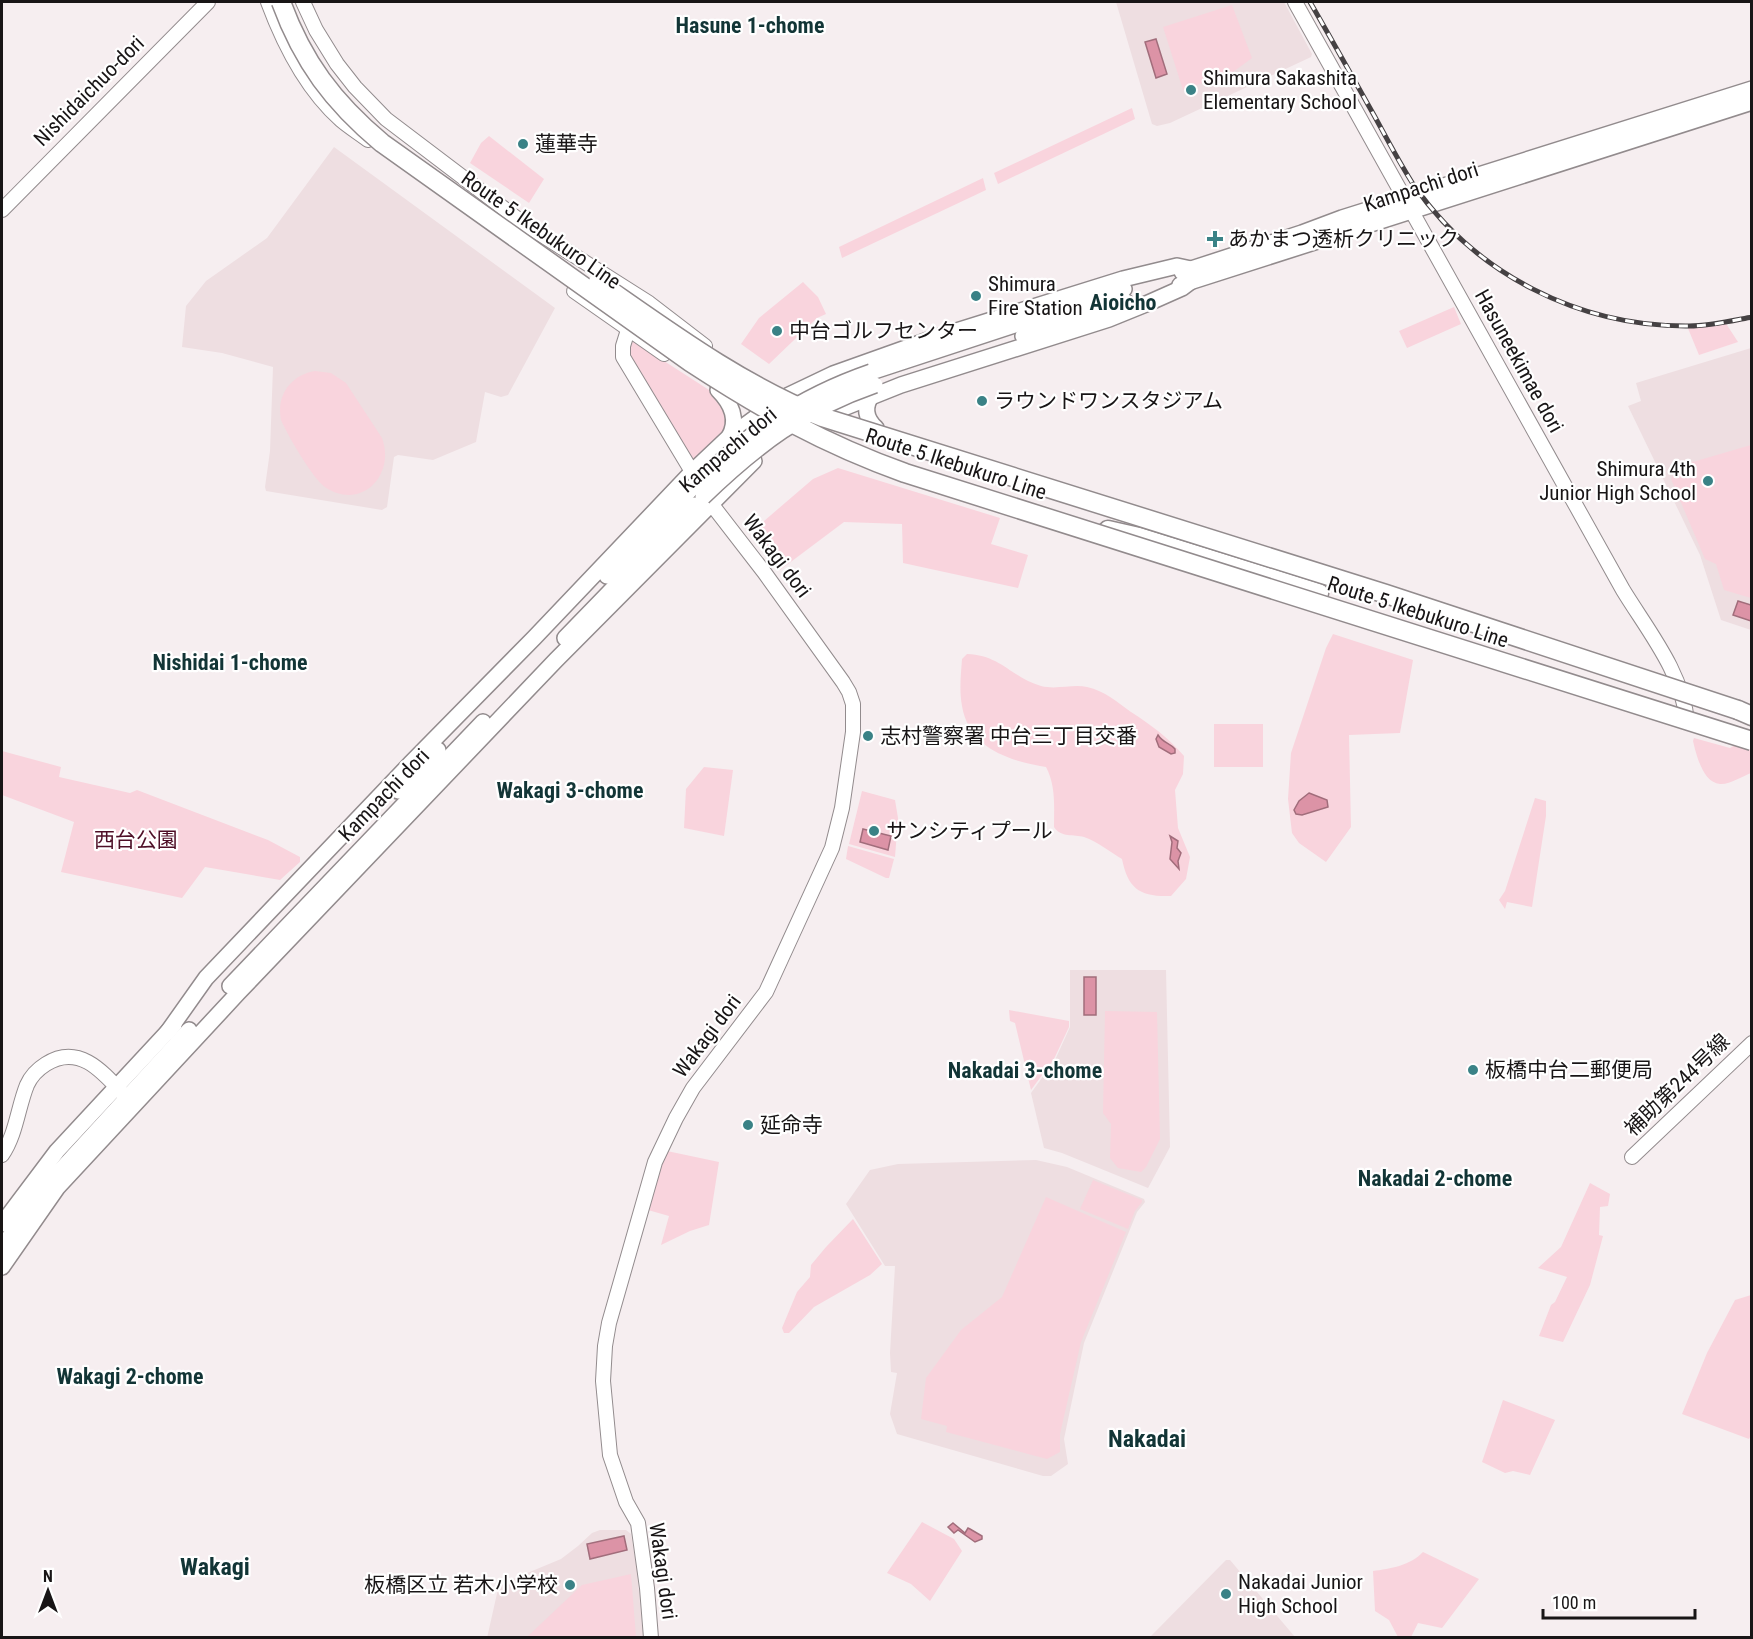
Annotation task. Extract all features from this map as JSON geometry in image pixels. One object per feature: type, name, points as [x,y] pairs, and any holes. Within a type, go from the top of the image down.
[{"type":"highway","name":"Route 5 Ikebukuro Line","points":[[281,2],[315,73],[344,109],[382,143],[690,362],[797,428],[852,453],[905,473],[1752,739]]},
{"type":"highway","name":"Route 5 Ikebukuro Line","points":[[292,2],[326,66],[353,102],[388,135],[698,351],[753,386],[777,398],[822,417],[876,435],[1386,594],[1725,705],[1752,716]]},
{"type":"highway","points":[[1076,490],[1127,522],[1211,556],[1690,712],[1752,739]]},
{"type":"highway","points":[[1059,520],[1139,537],[1211,556],[1642,684],[1725,705]]},
{"type":"main road","name":"Kampachi dori","points":[[1408,206],[1752,89]]},
{"type":"main road","name":"Kampachi dori","points":[[545,649],[753,451],[800,418],[852,393],[1104,309],[1190,276],[1408,206],[1752,102]]},
{"type":"main road","points":[[2,1267],[57,1188],[238,993],[462,736],[545,649],[693,471],[729,437],[789,395],[833,374],[868,361],[1123,279],[1177,267],[1190,276],[1182,288],[1109,319],[872,395],[830,412],[791,432],[761,454],[710,503],[545,649],[505,674],[462,736]]},
{"type":"main road","name":"Kampachi dori","points":[[2,1224],[57,1151],[122,1092],[282,931],[721,460],[761,427],[787,410],[847,380],[1121,290],[1190,276]]},
{"type":"main road","points":[[718,390],[727,400],[733,413],[734,426],[729,437]]},
{"type":"main road","points":[[872,395],[867,401],[867,411],[876,429]]},
{"type":"main road","points":[[462,736],[514,698],[545,649]]},
{"type":"main road","name":"Kampachi dori","points":[[2,1248],[35,1198],[122,1092],[206,978],[411,763],[462,736]]},
{"type":"street","name":"Nishidaichuo-dori","points":[[2,210],[208,2]]},
{"type":"street","points":[[268,2],[279,31],[298,66],[321,98],[341,120],[628,330],[718,390],[791,432],[861,460],[1059,520],[1236,580],[1547,675],[1752,746]]},
{"type":"street","points":[[303,2],[316,30],[337,64],[355,87],[386,119],[523,223],[649,303],[723,360],[762,383],[876,429],[1456,610],[1680,686],[1752,705]]},
{"type":"street","name":"Hasuneekimae dori","points":[[1295,2],[1623,590],[1680,686],[1687,722]]},
{"type":"street","name":"Wakagi dori","points":[[628,330],[622,346],[623,357],[710,503],[764,572],[843,681],[853,704],[854,718],[846,787],[832,848],[766,992],[693,1088],[663,1143],[655,1162],[609,1323],[604,1346],[603,1381],[610,1455],[626,1502],[638,1524],[651,1638]]},
{"type":"street","name":"補助第244号線","points":[[1632,1157],[1752,1043]]},
{"type":"street","points":[[2,1155],[13,1131],[27,1085],[44,1065],[64,1058],[82,1059],[97,1068],[122,1092]]},
{"type":"shaded area","name":"Shimura Sakashita Elementary School","points":[[1116,2],[1284,2],[1312,54],[1311,57],[1170,123],[1157,126],[1152,124]]},
{"type":"shaded area","points":[[1156,39],[1167,74],[1156,78],[1145,42]]},
{"type":"shaded area","points":[[334,147],[555,308],[508,395],[501,397],[485,392],[476,442],[433,460],[398,455],[394,457],[387,507],[382,510],[266,491],[273,367],[222,353],[182,347],[186,306],[206,281],[267,238]]},
{"type":"shaded area","name":"Shimura 4th Junior High School","points":[[1751,348],[1751,630],[1721,620],[1700,555],[1628,406],[1641,401],[1636,383]]},
{"type":"shaded area","points":[[1738,601],[1751,605],[1751,621],[1733,615]]},
{"type":"shaded area","points":[[1158,735],[1175,749],[1175,753],[1171,754],[1159,747],[1156,739]]},
{"type":"shaded area","points":[[1309,793],[1327,800],[1328,807],[1302,815],[1296,814],[1294,810],[1299,801]]},
{"type":"shaded area","points":[[863,829],[891,836],[888,850],[860,842]]},
{"type":"shaded area","points":[[1170,836],[1178,841],[1177,848],[1181,853],[1178,861],[1179,869],[1170,859],[1172,842]]},
{"type":"shaded area","points":[[1070,970],[1166,970],[1170,1147],[1148,1188],[1044,1148],[1031,1093],[1055,1060],[1070,1027]]},
{"type":"shaded area","points":[[1084,977],[1096,977],[1096,1015],[1084,1015]]},
{"type":"shaded area","points":[[1036,1160],[1067,1167],[1144,1199],[1145,1202],[1137,1212],[1084,1343],[1064,1439],[1068,1464],[1051,1476],[1043,1476],[897,1434],[890,1414],[897,1373],[891,1372],[890,1353],[895,1266],[885,1266],[846,1204],[870,1170],[898,1164]]},
{"type":"shaded area","points":[[953,1523],[965,1533],[968,1528],[970,1529],[982,1536],[982,1539],[975,1542],[958,1530],[954,1533],[948,1527]]},
{"type":"shaded area","name":"板橋区立 若木小学校","points":[[600,1530],[626,1530],[631,1534],[643,1637],[487,1638],[498,1589],[503,1583],[561,1559],[592,1533]]},
{"type":"shaded area","points":[[624,1536],[627,1550],[590,1559],[587,1544]]},
{"type":"shaded area","name":"Nakadai Junior High School","points":[[1226,1560],[1230,1560],[1295,1637],[1150,1637]]},
{"type":"green space","points":[[1232,5],[1252,58],[1233,72],[1183,90],[1163,27]]},
{"type":"green space","points":[[1132,108],[1135,119],[998,184],[994,173]]},
{"type":"green space","points":[[489,136],[544,179],[529,203],[470,163],[481,143]]},
{"type":"green space","points":[[983,178],[986,190],[842,258],[839,247]]},
{"type":"green space","name":"中台ゴルフセンター","points":[[803,282],[818,297],[826,314],[817,318],[769,364],[741,344],[759,318]]},
{"type":"green space","points":[[1454,307],[1461,324],[1407,348],[1399,331]]},
{"type":"green space","points":[[1725,322],[1738,342],[1699,355],[1687,326]]},
{"type":"green space","points":[[633,341],[723,399],[730,430],[692,462],[627,358]]},
{"type":"green space","points":[[315,371],[331,373],[346,383],[382,438],[385,452],[384,465],[372,486],[362,492],[351,495],[338,493],[325,487],[307,466],[281,420],[281,402],[287,388],[299,377]]},
{"type":"green space","points":[[1752,445],[1751,598],[1724,590],[1716,564],[1705,559],[1671,479],[1679,466]]},
{"type":"green space","points":[[838,468],[1000,518],[991,544],[1028,555],[1018,588],[903,563],[902,524],[844,522],[780,570],[757,541],[757,527],[813,479]]},
{"type":"green space","points":[[1333,634],[1413,660],[1400,733],[1349,735],[1351,827],[1326,862],[1299,843],[1292,833],[1288,799],[1291,753],[1326,648]]},
{"type":"green space","points":[[967,654],[989,658],[1022,678],[1041,686],[1082,686],[1100,691],[1152,727],[1184,756],[1183,774],[1175,790],[1178,828],[1190,857],[1186,879],[1171,896],[1143,893],[1128,878],[1122,859],[1089,839],[1060,833],[1054,827],[1053,789],[1046,767],[1005,756],[982,742],[973,732],[962,706],[960,682],[962,659]]},
{"type":"green space","points":[[1214,724],[1263,724],[1263,767],[1214,767]]},
{"type":"green space","points":[[1694,738],[1730,748],[1737,744],[1747,746],[1751,750],[1751,773],[1728,783],[1720,784],[1709,779],[1698,760]]},
{"type":"green space","name":"西台公園","points":[[2,751],[61,767],[59,777],[130,793],[137,790],[268,840],[300,857],[300,862],[280,880],[205,867],[182,898],[61,872],[74,822],[2,795]]},
{"type":"green space","points":[[704,767],[733,770],[724,836],[684,828],[686,789]]},
{"type":"green space","name":"サンシティプール","points":[[862,791],[895,800],[898,818],[895,857],[849,844]]},
{"type":"green space","points":[[1535,798],[1546,801],[1546,816],[1532,907],[1507,902],[1505,909],[1499,900],[1505,891]]},
{"type":"green space","points":[[848,846],[894,859],[889,878],[846,859]]},
{"type":"green space","points":[[1009,1010],[1069,1021],[1069,1027],[1054,1059],[1031,1090],[1015,1023],[1010,1021]]},
{"type":"green space","points":[[1105,1011],[1157,1012],[1160,1139],[1146,1167],[1141,1172],[1118,1168],[1110,1158],[1111,1124],[1103,1113]]},
{"type":"green space","points":[[667,1151],[719,1162],[709,1225],[661,1245],[669,1216],[648,1210]]},
{"type":"green space","points":[[1093,1180],[1142,1200],[1128,1229],[1080,1209]]},
{"type":"green space","points":[[1590,1183],[1610,1194],[1608,1206],[1600,1207],[1599,1235],[1603,1236],[1590,1285],[1563,1342],[1539,1336],[1551,1305],[1555,1302],[1567,1277],[1538,1268],[1561,1247]]},
{"type":"green space","points":[[1046,1197],[1126,1232],[1081,1342],[1060,1434],[1060,1452],[1047,1459],[946,1432],[947,1426],[921,1419],[926,1378],[961,1330],[1002,1297]]},
{"type":"green space","points":[[853,1219],[882,1264],[870,1275],[814,1307],[789,1333],[784,1333],[782,1328],[797,1292],[810,1277],[811,1265]]},
{"type":"green space","points":[[1751,1295],[1752,1433],[1749,1439],[1682,1414],[1707,1353],[1735,1300]]},
{"type":"green space","points":[[1503,1400],[1555,1420],[1530,1475],[1513,1471],[1505,1473],[1482,1462]]},
{"type":"green space","points":[[922,1522],[954,1539],[962,1551],[930,1601],[911,1584],[887,1573]]},
{"type":"green space","points":[[1423,1552],[1479,1579],[1442,1628],[1418,1623],[1411,1637],[1398,1637],[1389,1620],[1375,1611],[1373,1571],[1393,1568]]},
{"type":"green space","points":[[631,1574],[636,1637],[527,1637],[582,1585]]},
{"type":"railway","points":[[1310,2],[1413,184],[1438,216],[1467,244],[1499,269],[1533,289],[1570,305],[1608,317],[1648,324],[1689,326],[1752,317]]},
{"type":"place","name":"Shimura Sakashita Elementary School","points":[[1191,90]]},
{"type":"place","name":"蓮華寺","points":[[523,144]]},
{"type":"place","name":"あかまつ透析クリニック","points":[[1215,239]]},
{"type":"place","name":"Shimura Fire Station","points":[[976,296]]},
{"type":"place","name":"中台ゴルフセンター","points":[[777,331]]},
{"type":"place","name":"ラウンドワンスタジアム","points":[[982,401]]},
{"type":"place","name":"Shimura 4th Junior High School","points":[[1708,481]]},
{"type":"place","name":"志村警察署 中台三丁目交番","points":[[868,736]]},
{"type":"place","name":"サンシティプール","points":[[874,831]]},
{"type":"place","name":"板橋中台二郵便局","points":[[1473,1070]]},
{"type":"place","name":"延命寺","points":[[748,1125]]},
{"type":"place","name":"板橋区立 若木小学校","points":[[570,1585]]},
{"type":"place","name":"Nakadai Junior High School","points":[[1226,1594]]},
{"type":"district","name":"Hasune 1-chome","points":[[750,25]]},
{"type":"district","name":"Aioicho","points":[[1123,302]]},
{"type":"district","name":"Nishidai 1-chome","points":[[230,662]]},
{"type":"district","name":"Wakagi 3-chome","points":[[570,790]]},
{"type":"district","name":"Nakadai 3-chome","points":[[1025,1070]]},
{"type":"district","name":"Nakadai 2-chome","points":[[1435,1178]]},
{"type":"district","name":"Wakagi 2-chome","points":[[130,1376]]},
{"type":"district","name":"Nakadai","points":[[1147,1439]]},
{"type":"district","name":"Wakagi","points":[[215,1567]]}]
